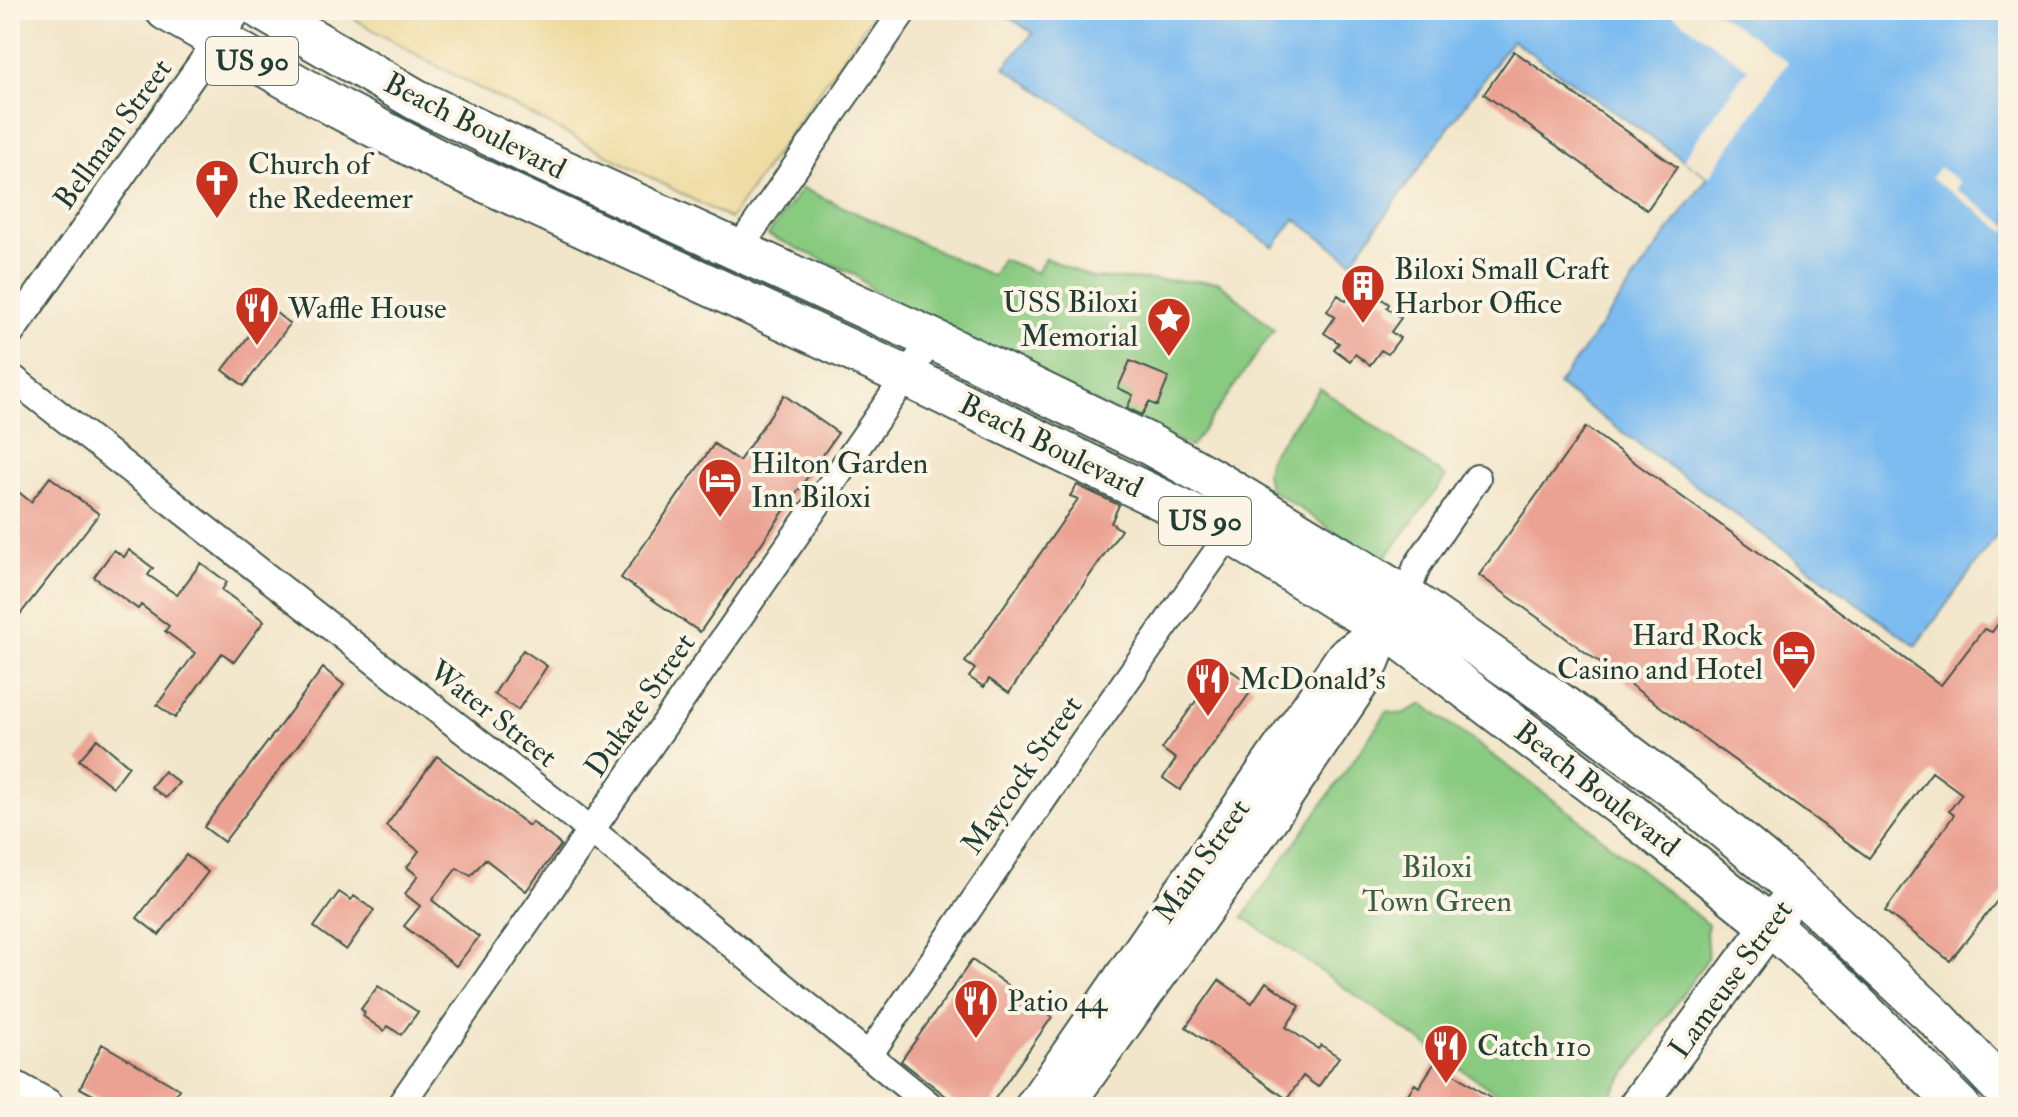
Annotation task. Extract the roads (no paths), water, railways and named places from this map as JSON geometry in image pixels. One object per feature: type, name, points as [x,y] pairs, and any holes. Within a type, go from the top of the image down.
[{"type":"main road","name":"Beach Boulevard","points":[[166,10],[229,26],[340,109],[442,162],[908,377],[1230,533],[1336,600],[1396,612],[1555,700],[1676,790],[1797,889],[1938,1020],[2008,1094]]},
{"type":"main road","name":"Beach Boulevard","points":[[262,10],[417,100],[932,339],[1147,443],[1219,483],[1396,612],[1630,813],[1771,926],[1840,988],[1960,1107]]},
{"type":"street","points":[[738,250],[904,10]]},
{"type":"street","name":"Bellman Street","points":[[10,334],[229,26]]},
{"type":"street","name":"Dukate Street","points":[[399,1107],[932,339]]},
{"type":"street","name":"Water Street","points":[[10,376],[592,831],[932,1107]]},
{"type":"street","name":"Main Street","points":[[1064,1107],[1270,818],[1366,675],[1417,566],[1477,478]]},
{"type":"street","name":"Maycock Street","points":[[869,1055],[1230,533]]},
{"type":"street","name":"Main Street","points":[[1033,1107],[1344,657],[1396,612]]},
{"type":"street","name":"Lameuse Street","points":[[1636,1107],[1797,889]]},
{"type":"street","points":[[10,1087],[46,1107]]},
{"type":"water","points":[[998,10],[2008,10],[2008,520],[1916,646],[1558,385],[1708,177],[1512,40],[1352,261],[1295,219],[1274,247],[1004,67],[1033,33]]},
{"type":"place","name":"Church of the Redeemer","points":[[217,220]]},
{"type":"place","name":"Biloxi Small Craft Harbor Office","points":[[1363,325]]},
{"type":"place","name":"Waffle House","points":[[257,347]]},
{"type":"place","name":"USS Biloxi Memorial","points":[[1169,358]]},
{"type":"place","name":"Hilton Garden Inn Biloxi","points":[[720,519]]},
{"type":"place","name":"Hard Rock Casino and Hotel","points":[[1794,691]]},
{"type":"place","name":"McDonald's","points":[[1208,718]]},
{"type":"place","name":"Patio 44","points":[[976,1040]]},
{"type":"place","name":"Catch 110","points":[[1446,1085]]},
{"type":"park label","name":"Biloxi Town Green","points":[[1437,884]]}]
